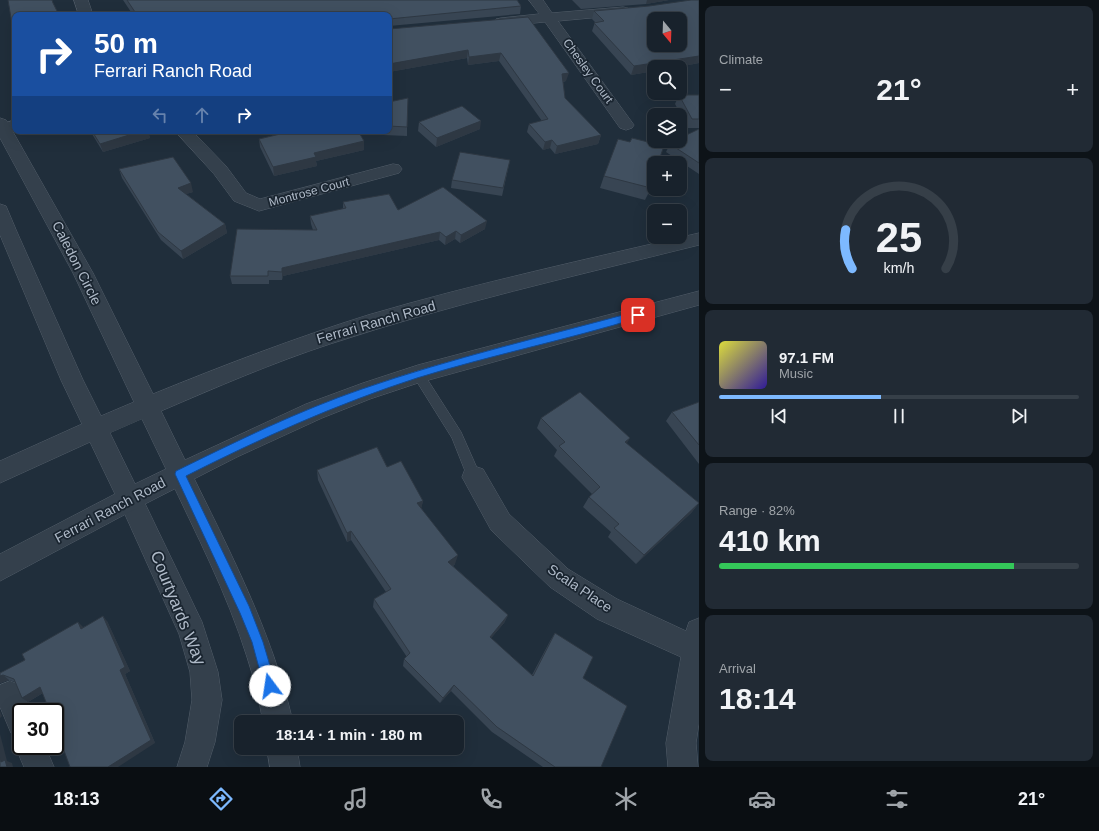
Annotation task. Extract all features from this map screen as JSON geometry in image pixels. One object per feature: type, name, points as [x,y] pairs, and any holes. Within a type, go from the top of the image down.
[{"type":"street","points":[[81,0],[85,12]]},
{"type":"street","name":"Chesley Court","points":[[536,0],[626,125]]},
{"type":"street","points":[[487,23],[638,9]]},
{"type":"street","name":"Caledon Circle","points":[[5,127],[83,273],[180,474]]},
{"type":"street","name":"Montrose Court","points":[[186,134],[220,170],[240,197],[259,205],[393,169]]},
{"type":"street","points":[[0,210],[8,232],[72,380],[95,428]]},
{"type":"street","name":"Ferrari Ranch Road","points":[[0,472],[95,428],[147,406],[275,354],[322,338],[377,321],[462,298],[699,239]]},
{"type":"street","name":"Ferrari Ranch Road","points":[[0,568],[130,499],[229,450],[314,411],[363,392],[418,374],[699,298]]},
{"type":"street","name":"Courtyards Way","points":[[95,428],[192,632],[204,672],[207,700],[200,742],[192,767]]},
{"type":"street","points":[[180,474],[245,610],[258,642],[276,715]]},
{"type":"street","name":"Scala Place","points":[[474,477],[500,522],[559,578],[607,609],[697,641]]},
{"type":"street","points":[[683,767],[681,743],[697,641]]},
{"type":"street","points":[[10,695],[13,703]]},
{"type":"street","points":[[34,755],[39,767]]},
{"type":"street","points":[[283,755],[285,767]]},
{"type":"lane","points":[[418,374],[457,436],[474,477]]},
{"type":"building","points":[[8,0],[52,0],[58,12],[12,12],[12,24]]},
{"type":"building","points":[[127,0],[517,0],[521,6],[392,19],[392,12],[135,12]]},
{"type":"building","points":[[699,0],[699,56],[673,60],[647,60],[647,64],[634,66],[594,23],[604,21],[594,11]]},
{"type":"building","points":[[528,17],[569,73],[562,74],[565,98],[601,135],[557,146],[552,140],[545,142],[529,124],[548,119],[501,53],[469,57],[468,50],[392,63],[392,29]]},
{"type":"building","points":[[687,95],[699,95],[699,119],[692,119],[682,100],[687,100]]},
{"type":"building","points":[[408,98],[407,127],[392,126],[392,101]]},
{"type":"building","points":[[462,106],[481,121],[437,138],[419,122]]},
{"type":"building","points":[[699,129],[699,163],[676,148],[687,148],[687,135]]},
{"type":"building","points":[[94,134],[132,134],[100,144]]},
{"type":"building","points":[[280,134],[360,134],[364,141],[314,153],[316,157],[273,167],[259,139]]},
{"type":"building","points":[[632,138],[647,142],[647,148],[663,148],[660,156],[647,156],[647,187],[604,176],[618,139],[630,142]]},
{"type":"building","points":[[460,152],[510,160],[503,188],[452,180]]},
{"type":"building","points":[[173,157],[191,183],[178,188],[225,224],[181,251],[158,232],[119,169]]},
{"type":"building","points":[[443,187],[487,221],[461,235],[456,231],[446,237],[440,232],[282,268],[282,272],[268,271],[268,276],[230,276],[237,229],[317,230],[310,216],[346,208],[343,202],[389,194],[398,210]]},
{"type":"building","points":[[580,392],[630,438],[625,442],[699,503],[644,555],[614,528],[619,524],[589,497],[600,487],[559,446],[565,442],[541,418]]},
{"type":"building","points":[[699,402],[699,445],[672,412]]},
{"type":"building","points":[[377,447],[387,467],[401,461],[423,501],[417,503],[458,555],[448,562],[508,615],[490,637],[533,676],[555,633],[593,657],[583,678],[627,706],[601,767],[555,767],[497,727],[454,685],[443,698],[404,659],[410,653],[374,599],[391,589],[351,531],[347,533],[317,470]]},
{"type":"building","points":[[103,616],[125,667],[120,670],[151,740],[108,767],[70,767],[64,751],[64,703],[46,703],[40,687],[22,698],[14,679],[3,675],[0,676],[0,673],[25,660],[22,654],[78,622],[81,629]]},
{"type":"building","points":[[0,757],[1,762],[5,760],[7,767],[0,767]]},
{"type":"route","points":[[270,686],[258,642],[245,610],[180,474],[314,411],[363,392],[418,374],[638,315]]}]
